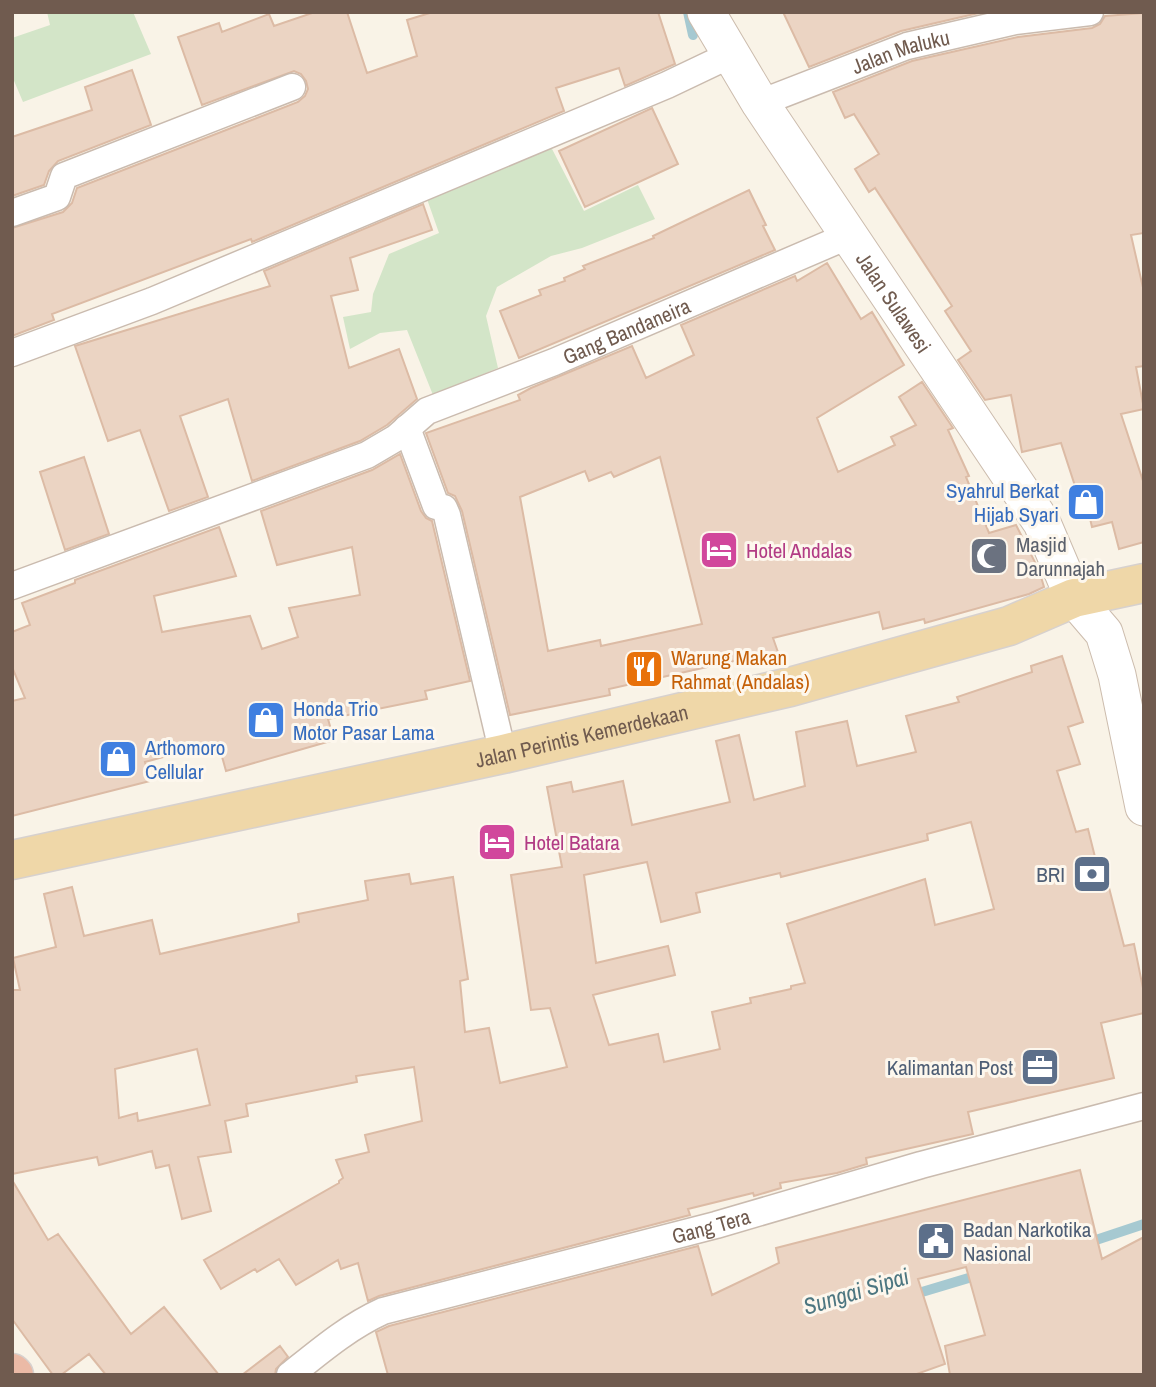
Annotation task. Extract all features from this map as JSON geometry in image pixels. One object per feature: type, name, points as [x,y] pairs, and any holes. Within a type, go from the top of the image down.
[{"type":"main road","name":"Jalan Sulawesi","points":[[706,12],[760,103],[1042,523],[1054,545],[1074,598],[1104,633],[1117,675],[1144,807]]},
{"type":"main road","name":"Jalan Perintis Kemerdekaan","points":[[12,860],[503,754],[790,687],[1010,626],[1074,598],[1144,583]]},
{"type":"street","name":"Jalan Maluku","points":[[760,103],[907,46],[1015,22],[1090,12]]},
{"type":"street","points":[[12,353],[152,301],[667,85],[730,55]]},
{"type":"street","points":[[12,213],[57,197],[64,176],[292,87]]},
{"type":"street","name":"Gang Bandaneira","points":[[12,586],[367,455],[408,428],[427,411],[554,362],[850,235]]},
{"type":"street","points":[[408,428],[428,490],[436,506],[444,508],[447,515],[503,754]]},
{"type":"street","name":"Gang Tera","points":[[290,1375],[336,1338],[383,1311],[716,1225],[921,1165],[1144,1106]]},
{"type":"green space","points":[[47,12],[133,12],[151,54],[23,102],[12,76],[12,38],[50,25]]},
{"type":"green space","points":[[551,147],[584,211],[638,185],[655,219],[582,248],[551,256],[497,287],[486,316],[498,368],[433,395],[407,330],[380,333],[350,349],[343,317],[371,312],[373,294],[389,254],[439,233],[427,199]]},
{"type":"building","points":[[315,12],[347,12],[367,73],[417,56],[407,20],[433,12],[658,12],[675,64],[625,86],[619,68],[556,88],[564,111],[252,242],[251,239],[52,314],[54,320],[12,336],[12,228],[63,212],[72,203],[77,188],[298,102],[305,96],[308,89],[306,81],[301,74],[294,71],[202,105],[178,37],[219,23],[222,32],[269,14],[274,26]]},
{"type":"building","points":[[783,12],[983,12],[901,31],[809,67]]},
{"type":"building","points":[[1144,13],[1144,233],[1131,235],[1144,292],[1144,366],[1136,367],[1144,409],[1121,414],[1144,484],[1144,542],[1119,549],[1112,522],[1092,527],[1083,489],[1077,492],[1061,443],[1022,452],[1011,395],[985,400],[958,360],[971,351],[945,311],[952,306],[875,188],[869,192],[855,169],[879,154],[854,114],[845,118],[833,92],[912,61],[1018,37],[1092,28],[1100,24],[1105,16]]},
{"type":"building","points":[[132,70],[151,125],[58,161],[49,171],[44,185],[12,196],[12,137],[92,110],[85,87]]},
{"type":"building","points":[[652,108],[678,164],[585,207],[559,151]]},
{"type":"building","points":[[749,190],[775,250],[519,358],[500,311],[541,295],[539,290],[565,281],[564,278],[585,269],[583,266],[654,238],[653,236]]},
{"type":"building","points":[[423,204],[432,230],[350,258],[358,290],[331,296],[349,368],[399,349],[417,399],[387,425],[360,441],[252,481],[228,399],[180,416],[208,497],[169,511],[140,430],[108,441],[75,346],[270,286],[264,271]]},
{"type":"building","points":[[827,263],[861,319],[872,312],[904,365],[817,418],[838,472],[895,445],[891,437],[916,425],[899,397],[922,382],[953,428],[948,430],[969,476],[966,477],[989,533],[1016,525],[1039,570],[1044,587],[1029,594],[925,623],[924,619],[883,629],[879,612],[773,638],[779,655],[745,666],[743,659],[609,689],[610,695],[510,715],[462,511],[455,496],[448,493],[426,433],[520,400],[518,395],[531,388],[632,346],[646,378],[694,355],[681,325],[795,276],[797,281]],"holes":[[[660,457],[702,624],[601,646],[600,640],[548,651],[520,497],[585,471],[589,481],[611,472],[614,477]]]},
{"type":"building","points":[[400,454],[421,511],[432,521],[470,681],[425,691],[427,699],[328,719],[334,740],[226,771],[218,742],[145,762],[150,781],[12,816],[12,701],[25,698],[12,667],[12,632],[30,625],[22,603],[75,583],[75,580],[219,527],[236,576],[154,596],[162,632],[250,616],[262,649],[298,637],[289,608],[360,595],[352,547],[277,565],[261,511],[372,470]]},
{"type":"building","points":[[84,457],[109,534],[65,550],[40,472]]},
{"type":"building","points":[[1062,656],[1083,722],[1068,727],[1080,764],[1057,771],[1076,832],[1088,829],[1101,881],[1107,880],[1124,946],[1134,944],[1144,993],[1144,1013],[1101,1023],[1114,1078],[968,1112],[973,1134],[866,1158],[867,1164],[837,1173],[780,1183],[781,1188],[754,1196],[753,1193],[688,1209],[690,1215],[368,1301],[358,1263],[341,1269],[338,1260],[296,1285],[279,1259],[257,1272],[255,1269],[221,1289],[204,1260],[339,1183],[343,1178],[336,1160],[369,1152],[365,1135],[422,1121],[414,1067],[356,1076],[357,1082],[246,1104],[248,1116],[225,1121],[231,1152],[198,1157],[211,1211],[182,1219],[169,1165],[156,1168],[152,1151],[99,1165],[97,1157],[12,1174],[12,990],[20,990],[13,958],[56,947],[44,894],[72,887],[84,936],[152,920],[160,954],[299,922],[298,914],[368,900],[365,881],[409,874],[411,884],[453,877],[468,979],[460,981],[465,1032],[489,1028],[500,1083],[567,1067],[550,1008],[531,1010],[511,875],[562,867],[547,787],[571,782],[573,792],[623,781],[632,825],[730,802],[716,741],[739,735],[754,800],[805,786],[796,732],[847,721],[857,766],[916,752],[906,716],[959,702],[957,697],[1032,672],[1031,666]],"holes":[[[971,822],[994,909],[935,925],[925,879],[787,924],[805,983],[791,986],[791,989],[750,998],[751,1003],[712,1012],[720,1049],[664,1062],[658,1034],[609,1045],[593,995],[675,975],[668,946],[596,963],[584,875],[647,862],[661,922],[700,912],[696,893],[780,873],[781,877],[928,840],[927,834]],[[197,1049],[210,1105],[138,1121],[137,1113],[119,1118],[115,1069]]]},
{"type":"building","points":[[1080,1170],[1102,1259],[1144,1237],[1144,1375],[950,1375],[945,1346],[985,1335],[966,1267],[918,1279],[945,1364],[914,1375],[388,1375],[376,1332],[389,1326],[698,1246],[712,1295],[779,1263],[776,1248]]},
{"type":"building","points":[[12,1180],[48,1240],[58,1234],[131,1334],[164,1307],[219,1375],[106,1375],[89,1354],[61,1375],[53,1375],[12,1319]]},
{"type":"building","points":[[280,1346],[288,1357],[276,1369],[275,1375],[242,1375]]},
{"type":"waterway","points":[[688,12],[693,35]]},
{"type":"waterway","name":"Sungai Sipai","points":[[1087,1243],[1144,1224]]},
{"type":"waterway","name":"Sungai Sipai","points":[[912,1295],[982,1274]]},
{"type":"place","name":"Syahrul Berkat Hijab Syari","points":[[1086,502]]},
{"type":"place","name":"Hotel Andalas","points":[[719,550]]},
{"type":"place","name":"Masjid Darunnajah","points":[[989,556]]},
{"type":"place","name":"Warung Makan Rahmat (Andalas)","points":[[644,669]]},
{"type":"place","name":"Honda Trio Motor Pasar Lama","points":[[266,720]]},
{"type":"place","name":"Arthomoro Cellular","points":[[118,759]]},
{"type":"place","name":"Hotel Batara","points":[[497,842]]},
{"type":"place","name":"BRI","points":[[1092,874]]},
{"type":"place","name":"Kalimantan Post","points":[[1040,1067]]},
{"type":"place","name":"Badan Narkotika Nasional","points":[[936,1241]]}]
